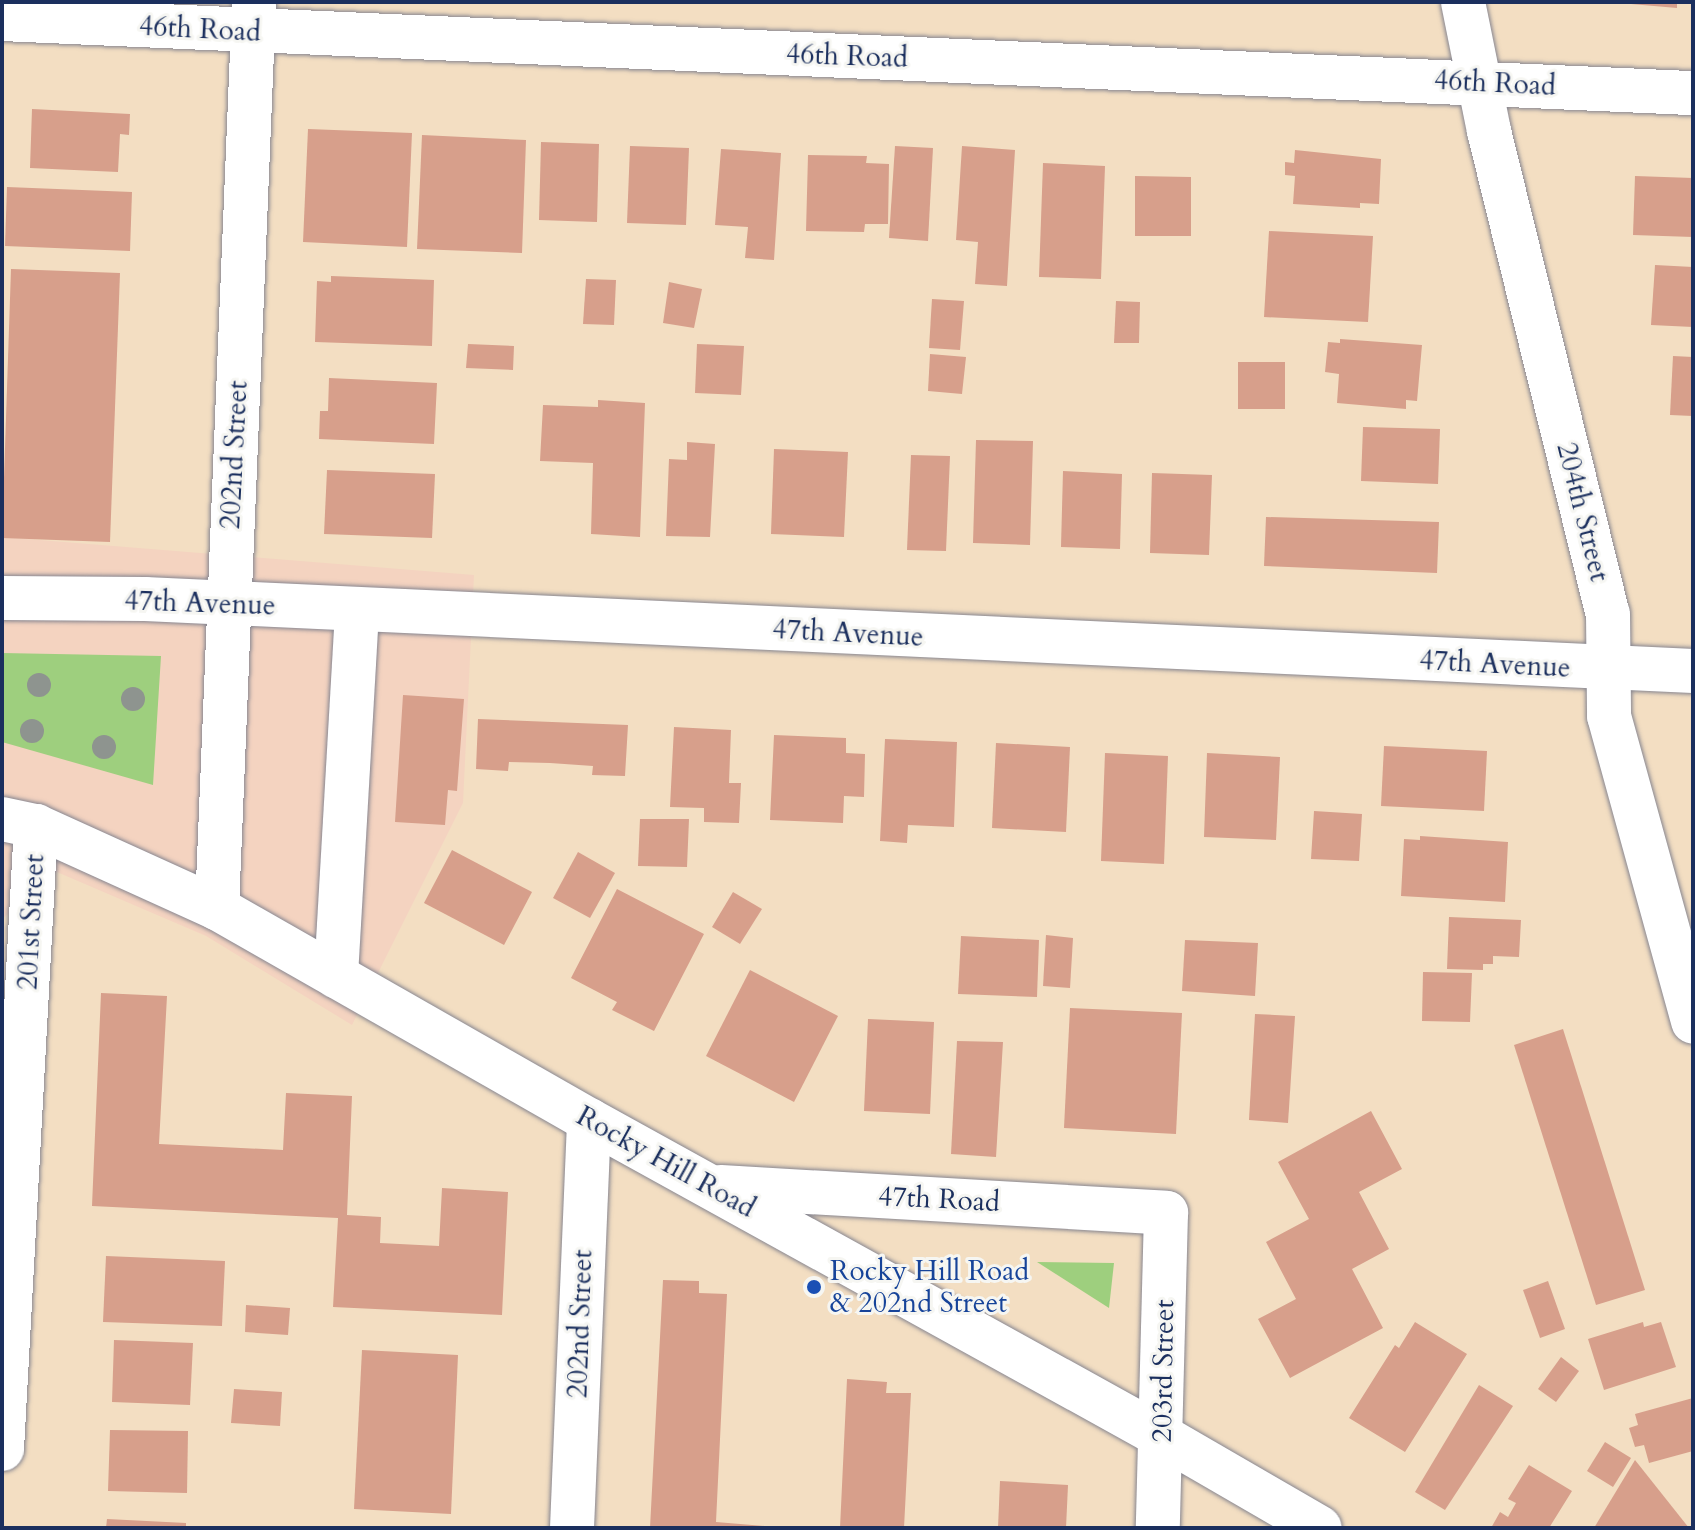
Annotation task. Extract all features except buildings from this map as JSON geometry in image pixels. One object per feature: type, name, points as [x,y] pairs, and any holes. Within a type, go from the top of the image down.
[{"type":"street","name":"204th Street","points":[[1463,2],[1478,82],[1608,614],[1609,716],[1693,1022]]},
{"type":"street","name":"46th Road","points":[[2,19],[253,17],[1693,93]]},
{"type":"street","name":"202nd Street","points":[[217,908],[253,17]]},
{"type":"street","name":"47th Avenue","points":[[2,598],[228,604],[1693,671]]},
{"type":"street","points":[[336,976],[357,610]]},
{"type":"street","name":"Rocky Hill Road","points":[[19,823],[217,908],[589,1120],[1163,1437],[1320,1528]]},
{"type":"street","name":"201st Street","points":[[2,1449],[19,823]]},
{"type":"street","name":"202nd Street","points":[[572,1528],[589,1120]]},
{"type":"street","name":"47th Road","points":[[711,1187],[1166,1213]]},
{"type":"street","name":"203rd Street","points":[[1158,1528],[1163,1437],[1166,1213]]},
{"type":"shaded area","points":[[2,537],[474,575],[463,803],[352,1025],[206,936],[57,872],[2,919]]},
{"type":"green space","points":[[2,653],[161,656],[153,785],[2,742]]},
{"type":"green space","points":[[1037,1262],[1114,1263],[1109,1308]]},
{"type":"place","name":"Rocky Hill Road & 202nd Street","points":[[814,1287]]}]
